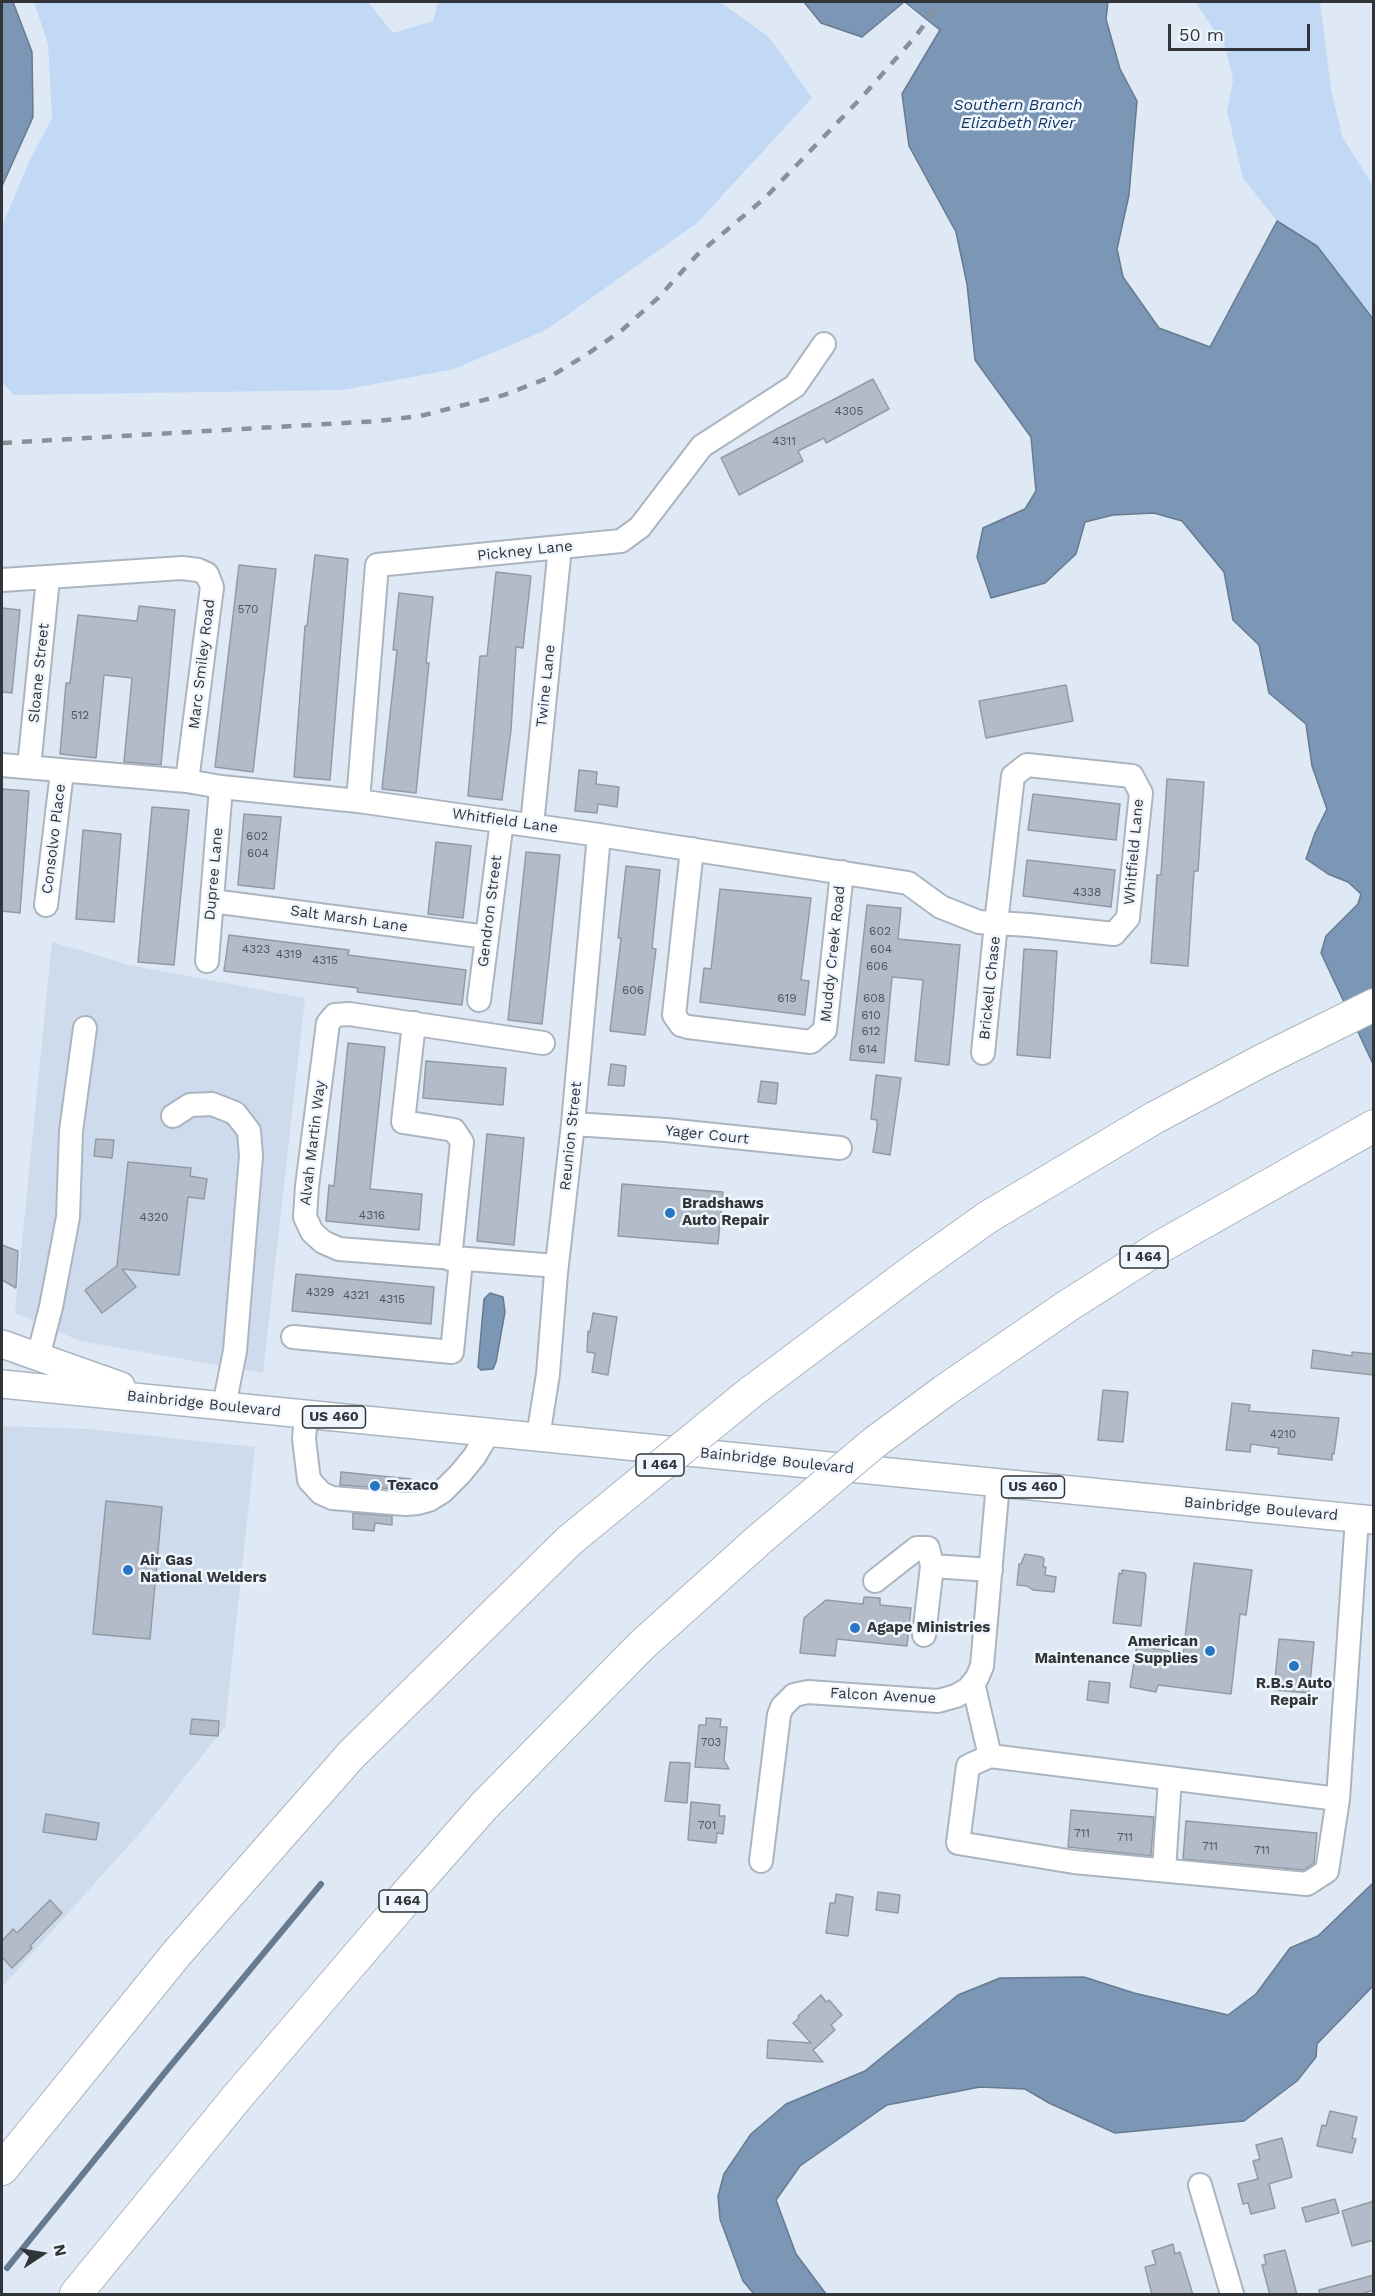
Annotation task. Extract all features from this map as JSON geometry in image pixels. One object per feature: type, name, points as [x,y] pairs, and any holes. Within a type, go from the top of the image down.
[{"type":"highway","name":"I 464","points":[[2,2169],[178,1952],[351,1755],[570,1540],[751,1392],[988,1217],[1154,1118],[1374,1005]]},
{"type":"highway","name":"I 464","points":[[76,2295],[238,2096],[402,1904],[404,1897],[484,1806],[642,1645],[761,1538],[875,1442],[944,1390],[1066,1307],[1160,1247],[1363,1131]]},
{"type":"main road","name":"US 460","points":[[2,1344],[158,1400]]},
{"type":"main road","name":"Bainbridge Boulevard","points":[[2,1384],[1365,1519]]},
{"type":"street","name":"Pickney Lane","points":[[357,801],[377,565],[621,541],[632,535],[702,446],[795,386],[824,344]]},
{"type":"street","name":"Twine Lane","points":[[532,825],[560,547]]},
{"type":"street","name":"Marc Smiley Road","points":[[2,580],[182,568],[207,574],[212,587],[187,781]]},
{"type":"street","name":"Sloane Street","points":[[29,767],[48,578]]},
{"type":"street","name":"Whitfield Lane","points":[[2,765],[62,772],[187,781],[221,787],[357,801],[692,849],[908,883],[941,907],[979,922],[1114,934],[1128,918],[1141,793],[1132,776],[1027,765],[1013,776],[996,923]]},
{"type":"street","name":"Consolvo Place","points":[[46,905],[62,772]]},
{"type":"street","name":"Dupree Lane","points":[[207,961],[221,787]]},
{"type":"street","name":"Gendron Street","points":[[479,1000],[502,821]]},
{"type":"street","name":"Reunion Street","points":[[538,1437],[548,1374],[599,835]]},
{"type":"street","name":"Muddy Creek Road","points":[[692,849],[674,1015],[681,1025],[688,1027],[811,1042],[825,1030],[842,872]]},
{"type":"street","name":"Salt Marsh Lane","points":[[212,901],[487,937]]},
{"type":"street","name":"Brickell Chase","points":[[983,1053],[996,923]]},
{"type":"street","name":"Alvah Martin Way","points":[[543,1043],[349,1014],[335,1015],[328,1023],[305,1217],[312,1232],[323,1242],[339,1249],[455,1260],[557,1266]]},
{"type":"street","points":[[293,1337],[452,1352],[462,1142],[454,1130],[403,1122],[414,1023]]},
{"type":"street","points":[[38,1357],[51,1307],[68,1217],[71,1131],[85,1028]]},
{"type":"street","points":[[173,1116],[190,1105],[212,1104],[235,1113],[249,1131],[251,1156],[235,1351],[224,1406]]},
{"type":"street","name":"Yager Court","points":[[573,1124],[666,1130],[840,1148]]},
{"type":"street","points":[[306,1414],[304,1438],[309,1480],[321,1493],[332,1498],[406,1504],[429,1500],[442,1492],[460,1474],[474,1457],[489,1432]]},
{"type":"street","points":[[990,1756],[973,1683],[982,1666],[998,1484]]},
{"type":"street","points":[[1338,1798],[990,1756],[968,1766],[958,1843],[1074,1862],[1307,1884],[1328,1871],[1338,1798],[1365,1519]]},
{"type":"street","points":[[875,1581],[917,1548],[928,1548],[932,1566],[924,1635]]},
{"type":"street","points":[[932,1566],[991,1570]]},
{"type":"street","name":"Falcon Avenue","points":[[761,1862],[779,1715],[782,1707],[794,1695],[808,1692],[938,1701],[956,1696],[973,1683]]},
{"type":"street","points":[[1164,1870],[1170,1778]]},
{"type":"street","points":[[1200,2185],[1232,2295]]},
{"type":"shaded area","points":[[34,2],[368,2],[393,33],[433,21],[438,2],[720,2],[769,37],[812,98],[697,223],[546,330],[454,369],[343,390],[14,395],[2,382],[2,226],[29,162],[52,118],[48,44]]},
{"type":"shaded area","points":[[1195,2],[1320,2],[1331,89],[1342,136],[1373,186],[1373,319],[1317,246],[1277,221],[1243,178],[1227,111],[1233,80],[1225,46]]},
{"type":"shaded area","points":[[52,942],[129,965],[305,998],[263,1373],[80,1341],[15,1313]]},
{"type":"shaded area","points":[[2,1426],[89,1429],[255,1447],[225,1727],[147,1825],[2,1987]]},
{"type":"water","points":[[2,2],[13,2],[32,52],[33,117],[2,186]]},
{"type":"water","points":[[804,2],[904,2],[862,37],[821,23]]},
{"type":"water","name":"Southern Branch Elizabeth River","points":[[905,2],[1108,2],[1106,19],[1120,69],[1137,101],[1129,195],[1117,249],[1123,277],[1159,328],[1210,347],[1277,221],[1317,246],[1373,319],[1373,1064],[1321,953],[1326,936],[1358,904],[1361,894],[1348,882],[1328,874],[1306,859],[1327,809],[1312,766],[1306,724],[1269,693],[1259,645],[1233,620],[1224,572],[1182,521],[1154,513],[1113,515],[1085,522],[1076,554],[1045,583],[991,598],[977,557],[983,528],[1025,509],[1036,491],[1031,437],[975,360],[967,284],[956,232],[909,146],[902,94],[940,30]]},
{"type":"water","points":[[490,1293],[503,1297],[505,1312],[496,1362],[493,1369],[481,1370],[478,1367],[484,1299]]},
{"type":"water","points":[[1373,1883],[1373,1986],[1317,2044],[1316,2057],[1297,2081],[1244,2121],[1115,2133],[1049,2103],[1025,2089],[980,2087],[887,2105],[800,2166],[776,2200],[796,2254],[826,2294],[754,2294],[743,2281],[720,2219],[718,2196],[724,2174],[751,2134],[786,2104],[865,2071],[958,1995],[1000,1978],[1084,1977],[1134,1993],[1228,2015],[1256,1994],[1290,1948],[1318,1936]]},
{"type":"building","points":[[873,379],[889,409],[826,443],[824,438],[798,451],[803,461],[739,495],[721,458]]},
{"type":"building","points":[[315,555],[348,559],[330,780],[294,777],[305,626],[307,626]]},
{"type":"building","points":[[239,565],[276,569],[253,772],[215,767]]},
{"type":"building","points":[[496,572],[531,576],[523,648],[516,647],[511,730],[502,800],[468,796],[480,656],[487,656]]},
{"type":"building","points":[[399,593],[433,597],[416,793],[382,789],[397,650],[393,650]]},
{"type":"building","points":[[139,606],[175,610],[161,765],[124,762],[132,678],[104,675],[96,758],[60,754],[66,683],[70,683],[78,615],[137,621]]},
{"type":"building","points":[[2,608],[20,610],[12,693],[2,692]]},
{"type":"building","points":[[1066,685],[1073,721],[986,738],[979,701]]},
{"type":"building","points":[[579,770],[597,772],[596,784],[619,787],[617,807],[598,804],[597,813],[575,811]]},
{"type":"building","points":[[1167,779],[1204,782],[1198,871],[1194,871],[1188,966],[1151,963],[1157,875],[1161,875]]},
{"type":"building","points":[[2,789],[29,791],[20,913],[2,911]]},
{"type":"building","points":[[1033,794],[1120,804],[1116,840],[1028,830]]},
{"type":"building","points":[[152,807],[189,810],[174,965],[138,962]]},
{"type":"building","points":[[244,814],[281,817],[274,889],[238,885]]},
{"type":"building","points":[[83,830],[121,834],[114,922],[76,919]]},
{"type":"building","points":[[436,842],[471,846],[463,918],[428,914]]},
{"type":"building","points":[[526,852],[560,855],[542,1024],[508,1020]]},
{"type":"building","points":[[1027,860],[1115,870],[1111,907],[1023,896]]},
{"type":"building","points":[[626,866],[660,870],[652,948],[656,949],[645,1035],[610,1031],[621,938],[618,938]]},
{"type":"building","points":[[720,889],[811,898],[801,980],[809,981],[805,1015],[700,1002],[704,968],[711,969]]},
{"type":"building","points":[[867,905],[901,908],[898,939],[960,945],[949,1065],[915,1061],[923,980],[892,977],[884,1063],[850,1060]]},
{"type":"building","points":[[229,935],[349,950],[348,955],[466,970],[462,1005],[357,992],[358,988],[224,971]]},
{"type":"building","points":[[1024,949],[1057,951],[1050,1058],[1017,1055]]},
{"type":"building","points":[[348,1043],[385,1047],[370,1189],[422,1194],[419,1230],[326,1221],[329,1185],[334,1186]]},
{"type":"building","points":[[426,1061],[506,1068],[503,1105],[423,1098]]},
{"type":"building","points":[[611,1064],[626,1066],[624,1086],[608,1085]]},
{"type":"building","points":[[876,1075],[901,1078],[890,1155],[873,1152],[877,1120],[871,1119]]},
{"type":"building","points":[[761,1081],[778,1083],[776,1104],[758,1102]]},
{"type":"building","points":[[487,1134],[524,1138],[514,1245],[477,1241]]},
{"type":"building","points":[[96,1139],[114,1140],[112,1158],[94,1156]]},
{"type":"building","points":[[128,1162],[191,1168],[190,1176],[207,1179],[204,1199],[188,1197],[179,1275],[122,1269],[136,1287],[102,1313],[85,1290],[117,1266]]},
{"type":"building","name":"Bradshaws Auto Repair","points":[[622,1184],[723,1192],[718,1244],[618,1236]]},
{"type":"building","points":[[2,1245],[18,1251],[16,1288],[2,1280]]},
{"type":"building","points":[[296,1274],[434,1287],[431,1324],[292,1311]]},
{"type":"building","points":[[593,1313],[617,1317],[608,1375],[592,1372],[595,1353],[587,1352],[588,1331],[590,1332]]},
{"type":"building","points":[[1313,1350],[1352,1356],[1352,1352],[1374,1354],[1374,1375],[1311,1368]]},
{"type":"building","points":[[1103,1390],[1128,1392],[1123,1442],[1098,1440]]},
{"type":"building","points":[[1232,1403],[1250,1405],[1249,1411],[1339,1418],[1332,1460],[1278,1454],[1279,1448],[1251,1444],[1250,1452],[1226,1450]]},
{"type":"building","points":[[341,1472],[411,1479],[410,1490],[340,1485]]},
{"type":"building","name":"Air Gas National Welders","points":[[106,1501],[162,1507],[150,1639],[93,1634]]},
{"type":"building","points":[[353,1513],[392,1516],[392,1525],[375,1523],[374,1531],[353,1529]]},
{"type":"building","points":[[1025,1554],[1044,1559],[1045,1575],[1056,1577],[1054,1592],[1033,1590],[1027,1586],[1017,1585],[1019,1564]]},
{"type":"building","name":"American Maintenance Supplies","points":[[1194,1563],[1252,1570],[1246,1615],[1240,1614],[1231,1694],[1158,1685],[1156,1692],[1130,1687],[1137,1645],[1183,1654]]},
{"type":"building","points":[[1122,1570],[1145,1573],[1141,1626],[1113,1623],[1119,1573],[1122,1574]]},
{"type":"building","name":"Agape Ministries","points":[[864,1597],[880,1598],[880,1605],[911,1608],[907,1646],[837,1639],[835,1656],[800,1653],[804,1618],[826,1600],[863,1604]]},
{"type":"building","name":"R.B.s Auto Repair","points":[[1279,1639],[1314,1642],[1309,1693],[1274,1690]]},
{"type":"building","points":[[1089,1681],[1110,1683],[1108,1703],[1087,1700]]},
{"type":"building","points":[[706,1718],[721,1719],[720,1727],[727,1727],[724,1760],[729,1769],[695,1767],[699,1725],[706,1725]]},
{"type":"building","points":[[192,1719],[219,1721],[218,1736],[190,1734]]},
{"type":"building","points":[[670,1762],[690,1763],[687,1803],[665,1801]]},
{"type":"building","points":[[691,1802],[720,1805],[719,1816],[725,1816],[723,1834],[717,1833],[716,1843],[688,1840]]},
{"type":"building","points":[[1071,1810],[1154,1817],[1151,1856],[1068,1847]]},
{"type":"building","points":[[46,1814],[99,1823],[96,1840],[43,1832]]},
{"type":"building","points":[[1186,1821],[1317,1833],[1314,1863],[1304,1870],[1183,1859]]},
{"type":"building","points":[[878,1892],[900,1895],[898,1913],[876,1910]]},
{"type":"building","points":[[836,1894],[853,1897],[848,1936],[826,1933],[830,1903],[835,1903]]},
{"type":"building","points":[[50,1900],[62,1913],[12,1968],[2,1957],[2,1941],[13,1929],[17,1933]]},
{"type":"building","points":[[821,1995],[826,2002],[829,2000],[842,2015],[831,2025],[835,2030],[813,2050],[823,2062],[767,2058],[768,2040],[811,2043],[793,2023]]},
{"type":"building","points":[[1330,2111],[1357,2117],[1352,2138],[1356,2139],[1352,2153],[1317,2146],[1322,2125],[1326,2126]]},
{"type":"building","points":[[1282,2138],[1292,2177],[1269,2184],[1275,2208],[1251,2214],[1248,2203],[1243,2204],[1238,2184],[1258,2179],[1253,2161],[1260,2159],[1256,2145]]},
{"type":"building","points":[[1335,2199],[1339,2213],[1306,2222],[1302,2208]]},
{"type":"building","points":[[1374,2201],[1374,2240],[1352,2246],[1342,2211]]},
{"type":"building","points":[[1173,2244],[1175,2254],[1180,2252],[1193,2295],[1152,2295],[1145,2267],[1156,2264],[1152,2251]]},
{"type":"building","points":[[1285,2250],[1297,2295],[1270,2295],[1262,2265],[1266,2264],[1264,2255]]},
{"type":"building","points":[[1374,2275],[1374,2290],[1358,2295],[1320,2295],[1319,2290]]},
{"type":"waterway","points":[[7,2268],[321,1884]]},
{"type":"railway","points":[[2,443],[378,421],[420,416],[504,395],[548,378],[621,331],[658,298],[697,255],[765,198],[862,97],[915,37],[941,2]]},
{"type":"place","name":"Bradshaws Auto Repair","points":[[670,1213]]},
{"type":"place","name":"Texaco","points":[[375,1486]]},
{"type":"place","name":"Air Gas National Welders","points":[[128,1570]]},
{"type":"place","name":"Agape Ministries","points":[[855,1628]]},
{"type":"place","name":"American Maintenance Supplies","points":[[1210,1651]]},
{"type":"place","name":"R.B.s Auto Repair","points":[[1294,1666]]}]
